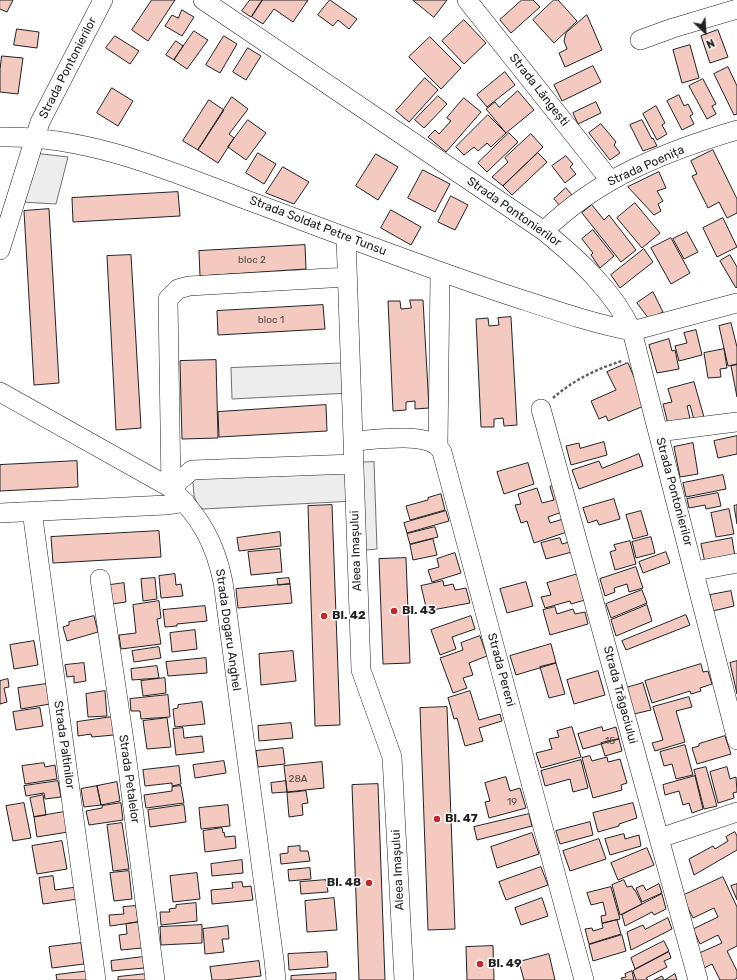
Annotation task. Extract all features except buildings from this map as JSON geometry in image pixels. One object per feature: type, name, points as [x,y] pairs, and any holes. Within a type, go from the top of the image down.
[{"type":"street","name":"Strada Pontonierilor","points":[[0,250],[34,137],[40,122],[103,0]]},
{"type":"street","name":"Strada Pontonierilor","points":[[203,0],[544,231],[563,247],[602,286],[620,308],[632,331],[695,571],[737,740]]},
{"type":"street","name":"Strada Lăngești","points":[[467,0],[610,180]]},
{"type":"street","points":[[640,40],[672,28],[737,9]]},
{"type":"street","name":"Strada Poenița","points":[[544,231],[570,208],[610,180],[670,153],[737,130]]},
{"type":"street","name":"Strada Soldat Petre Tunsu","points":[[0,137],[34,137],[83,145],[136,159],[440,273],[576,317],[632,331]]},
{"type":"street","name":"Aleea Imașului","points":[[346,237],[361,670],[392,757],[404,980]]},
{"type":"street","points":[[353,441],[401,438],[424,440],[438,446],[440,273]]},
{"type":"street","points":[[171,488],[168,299],[178,289],[189,286],[347,277]]},
{"type":"street","points":[[632,331],[737,303]]},
{"type":"street","name":"Strada Dogaru Anghel","points":[[0,392],[171,488],[185,502],[215,550],[223,582],[276,980]]},
{"type":"street","name":"Strada Trăgaciului","points":[[541,409],[698,980]]},
{"type":"street","points":[[658,432],[737,422]]},
{"type":"street","name":"Strada Pereni","points":[[438,446],[445,460],[584,980]]},
{"type":"street","points":[[171,488],[192,470],[353,464]]},
{"type":"street","points":[[0,513],[166,505],[185,502]]},
{"type":"street","name":"Strada Paltinilor","points":[[32,511],[96,980]]},
{"type":"street","points":[[695,571],[737,563]]},
{"type":"street","name":"Strada Petalelor","points":[[100,579],[127,761],[155,980]]},
{"type":"street","points":[[660,838],[737,812]]},
{"type":"path","points":[[541,409],[562,390],[604,366],[638,356]]},
{"type":"shaded area","points":[[34,153],[68,157],[56,204],[21,202]]},
{"type":"shaded area","points":[[350,363],[351,393],[232,399],[231,368]]},
{"type":"shaded area","points":[[374,462],[377,549],[356,551],[354,501],[203,509],[198,505],[194,496],[192,470]]},
{"type":"place","name":"Bl. 43","points":[[394,611]]},
{"type":"place","name":"Bl. 42","points":[[324,616]]},
{"type":"place","name":"Bl. 47","points":[[437,819]]},
{"type":"place","name":"Bl. 48","points":[[369,883]]},
{"type":"place","name":"Bl. 49","points":[[480,964]]}]
